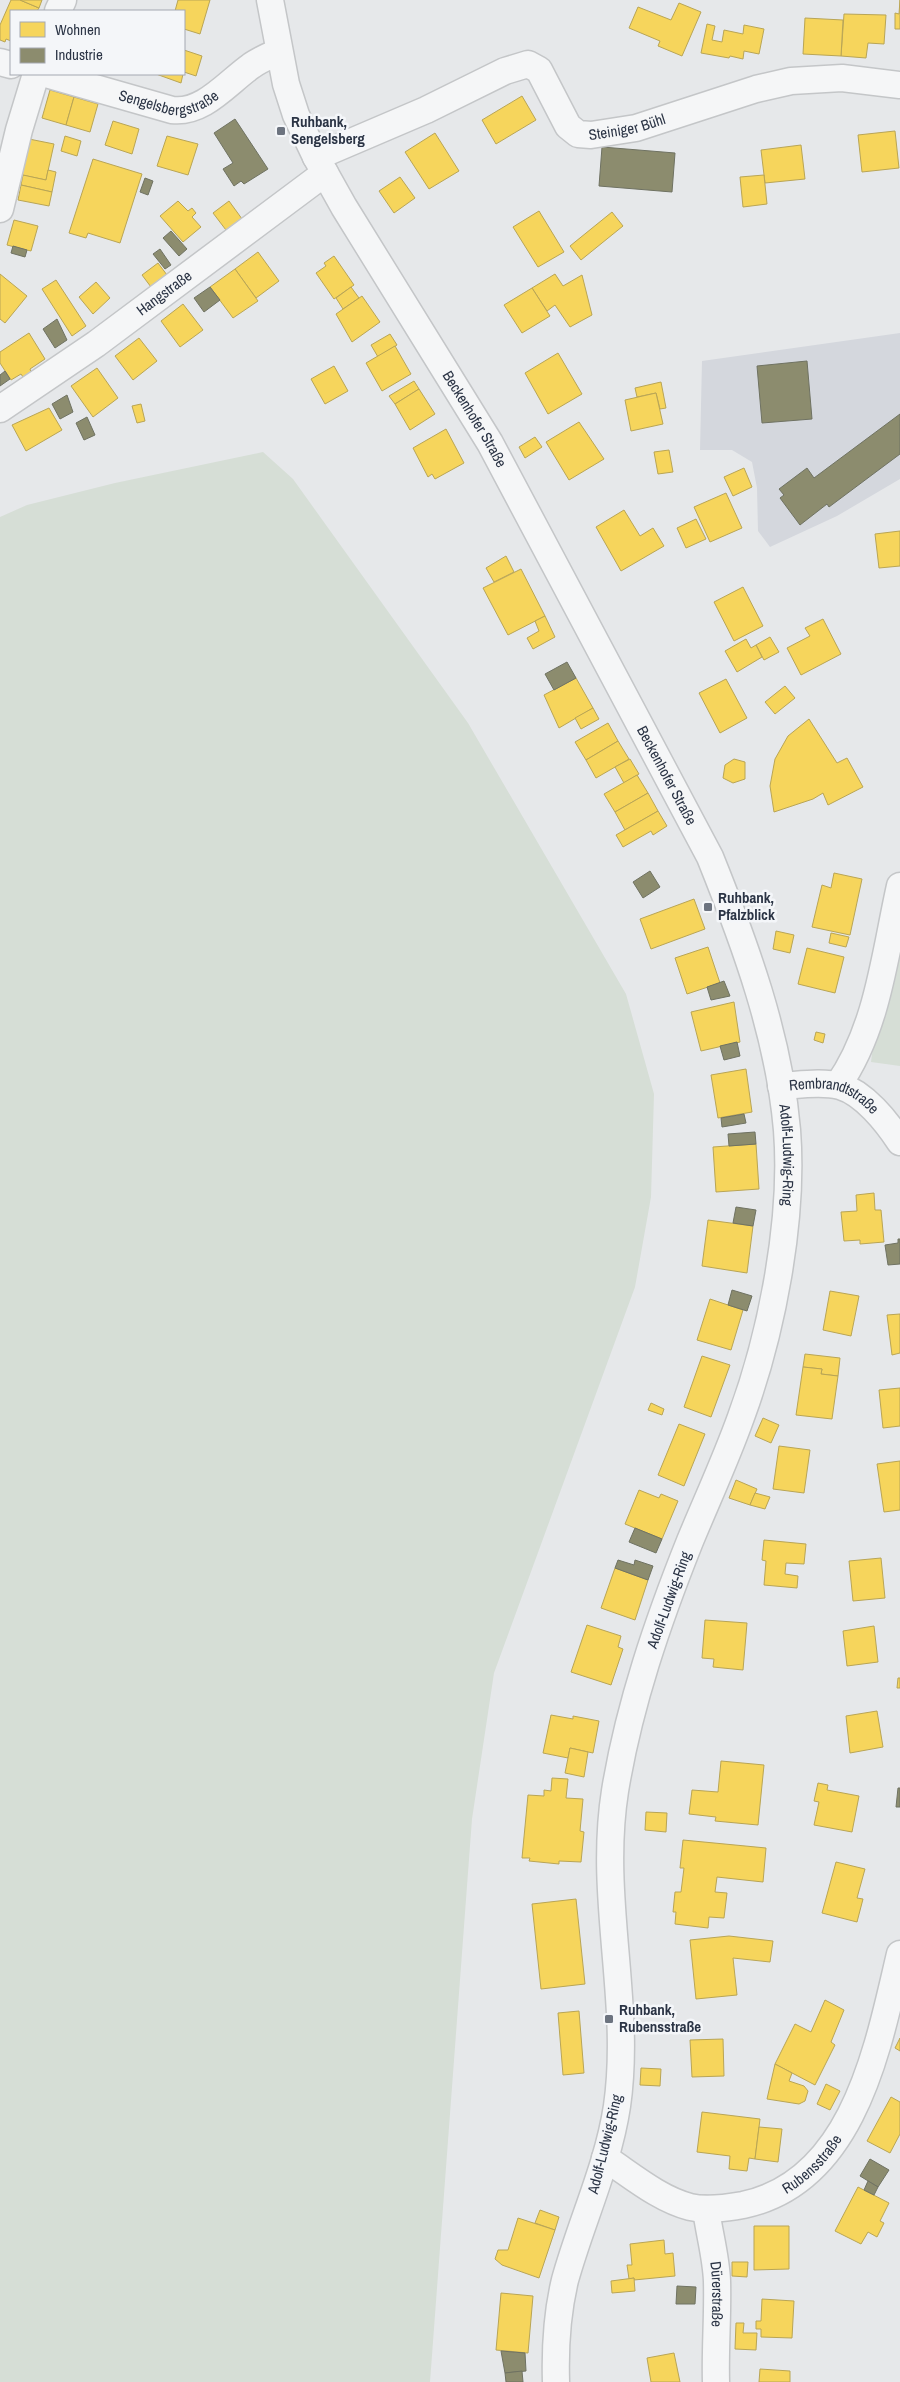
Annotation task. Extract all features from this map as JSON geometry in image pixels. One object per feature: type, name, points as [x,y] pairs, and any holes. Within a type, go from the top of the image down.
[{"type":"street","name":"Beckenhofer Straße","points":[[270,0],[278,52],[296,115],[320,165],[490,443],[698,834]]},
{"type":"street","name":"Sengelsbergstraße","points":[[50,75],[172,110],[188,111],[215,94],[253,64],[278,52]]},
{"type":"street","name":"Steiniger Bühl","points":[[320,165],[505,71],[528,64],[539,70],[568,126],[578,134],[591,135],[636,128],[756,89],[791,81],[842,78],[900,85]]},
{"type":"street","points":[[0,209],[19,130],[36,75]]},
{"type":"street","name":"Hangstraße","points":[[0,409],[96,344],[320,165]]},
{"type":"street","name":"Adolf-Ludwig-Ring","points":[[556,2382],[558,2323],[565,2282],[605,2158],[616,2109],[621,2070],[609,1882],[610,1837],[616,1788],[652,1641],[689,1543],[741,1419],[760,1362],[773,1306],[787,1192],[787,1133],[781,1086],[762,1003],[727,900],[698,834]]},
{"type":"street","points":[[838,1086],[860,1049],[868,1026],[900,886]]},
{"type":"street","name":"Rembrandtstraße","points":[[781,1086],[838,1086],[848,1089],[861,1099],[900,1142]]},
{"type":"street","name":"Rubensstraße","points":[[605,2158],[674,2201],[691,2208],[731,2207],[756,2202],[778,2192],[810,2169],[837,2139],[867,2078],[900,1954]]},
{"type":"street","name":"Dürerstraße","points":[[706,2209],[709,2232],[714,2248],[717,2282],[716,2382]]},
{"type":"shaded area","points":[[900,333],[900,479],[837,516],[770,547],[758,531],[757,488],[752,462],[732,450],[700,450],[702,361]]},
{"type":"shaded area","points":[[263,452],[293,479],[468,723],[626,994],[654,1094],[651,1197],[635,1287],[494,1673],[472,1819],[430,2382],[0,2382],[0,517],[27,505],[115,483]]},
{"type":"shaded area","points":[[900,913],[900,1066],[871,1062],[877,1016]]},
{"type":"building: Wohnen","points":[[11,0],[20,0],[39,8],[38,10],[10,10],[10,41],[6,39],[5,42],[0,40],[0,25]]},
{"type":"building: Wohnen","points":[[20,0],[42,0],[39,8]]},
{"type":"building: Wohnen","points":[[178,0],[210,0],[200,34],[185,29],[185,10],[175,10]]},
{"type":"building: Wohnen","points":[[900,0],[900,29],[895,29],[895,13],[899,14]]},
{"type":"building: Wohnen","points":[[679,3],[701,12],[682,56],[658,46],[660,41],[629,28],[638,7],[671,20]]},
{"type":"building: Wohnen","points":[[844,14],[886,15],[884,44],[868,43],[866,58],[841,56]]},
{"type":"building: Wohnen","points":[[805,18],[843,20],[841,56],[803,54]]},
{"type":"building: Wohnen","points":[[707,24],[715,26],[712,40],[722,42],[724,30],[743,34],[744,25],[764,29],[759,54],[744,51],[743,59],[701,53]]},
{"type":"building: Wohnen","points":[[185,50],[202,56],[196,76],[185,72]]},
{"type":"building: Wohnen","points":[[159,75],[183,75],[181,83]]},
{"type":"building: Wohnen","points":[[50,90],[74,97],[66,125],[42,118]]},
{"type":"building: Wohnen","points":[[522,96],[536,120],[496,144],[482,120]]},
{"type":"building: Wohnen","points":[[74,97],[98,104],[90,132],[66,125]]},
{"type":"building: Wohnen","points":[[113,121],[139,129],[132,154],[105,145]]},
{"type":"building: Wohnen","points":[[895,131],[899,168],[862,172],[858,135]]},
{"type":"building: Wohnen","points":[[435,133],[459,171],[429,189],[405,152]]},
{"type":"building: Wohnen","points":[[65,136],[81,141],[77,156],[61,151]]},
{"type":"building: Wohnen","points":[[167,136],[198,144],[188,175],[157,166]]},
{"type":"building: Wohnen","points":[[29,139],[54,144],[46,180],[22,175]]},
{"type":"building: Wohnen","points":[[801,145],[805,179],[765,183],[761,150]]},
{"type":"building: Wohnen","points":[[93,159],[142,174],[120,243],[88,233],[86,238],[69,233]]},
{"type":"building: Wohnen","points":[[48,170],[56,172],[52,192],[21,185],[23,175],[46,180]]},
{"type":"building: Wohnen","points":[[764,175],[767,204],[743,207],[740,177]]},
{"type":"building: Wohnen","points":[[400,177],[415,198],[394,213],[379,191]]},
{"type":"building: Wohnen","points":[[21,185],[52,192],[49,206],[18,200]]},
{"type":"building: Wohnen","points":[[178,201],[188,211],[192,208],[196,213],[192,217],[201,227],[183,242],[160,216]]},
{"type":"building: Wohnen","points":[[229,201],[245,223],[229,234],[213,213]]},
{"type":"building: Wohnen","points":[[539,211],[564,252],[538,267],[513,227]]},
{"type":"building: Wohnen","points":[[612,212],[623,226],[581,260],[570,246]]},
{"type":"building: Wohnen","points":[[14,220],[38,226],[31,251],[7,245]]},
{"type":"building: Wohnen","points":[[258,252],[279,281],[256,298],[235,269]]},
{"type":"building: Wohnen","points":[[334,256],[354,285],[334,299],[316,273],[326,266],[324,263]]},
{"type":"building: Wohnen","points":[[158,263],[170,279],[154,291],[142,275]]},
{"type":"building: Wohnen","points":[[235,269],[258,301],[233,318],[210,287]]},
{"type":"building: Wohnen","points":[[0,274],[27,296],[5,323],[0,319]]},
{"type":"building: Wohnen","points":[[555,274],[563,286],[582,275],[592,315],[570,327],[555,305],[547,311],[532,288]]},
{"type":"building: Wohnen","points":[[56,280],[86,326],[72,336],[42,289]]},
{"type":"building: Wohnen","points":[[96,282],[110,298],[93,314],[79,297]]},
{"type":"building: Wohnen","points":[[351,287],[359,298],[343,309],[336,298]]},
{"type":"building: Wohnen","points":[[532,288],[550,316],[522,333],[504,305]]},
{"type":"building: Wohnen","points":[[362,296],[380,322],[352,342],[336,314]]},
{"type":"building: Wohnen","points":[[183,304],[203,330],[180,347],[161,321]]},
{"type":"building: Wohnen","points":[[29,333],[45,359],[30,369],[31,372],[23,377],[21,374],[11,380],[0,363],[0,352]]},
{"type":"building: Wohnen","points":[[390,334],[397,345],[378,357],[371,345]]},
{"type":"building: Wohnen","points":[[139,338],[157,361],[133,380],[115,356]]},
{"type":"building: Wohnen","points":[[395,346],[411,374],[382,391],[366,363]]},
{"type":"building: Wohnen","points":[[558,353],[582,394],[548,414],[525,373]]},
{"type":"building: Wohnen","points":[[334,366],[348,391],[325,404],[311,379]]},
{"type":"building: Wohnen","points":[[97,368],[118,398],[93,417],[71,386]]},
{"type":"building: Wohnen","points":[[414,381],[419,389],[395,404],[389,396]]},
{"type":"building: Wohnen","points":[[661,382],[666,408],[660,409],[656,393],[637,397],[635,388]]},
{"type":"building: Wohnen","points":[[419,389],[435,414],[410,430],[395,404]]},
{"type":"building: Wohnen","points":[[656,393],[663,424],[631,431],[625,400]]},
{"type":"building: Wohnen","points":[[141,404],[145,421],[137,423],[132,406]]},
{"type":"building: Wohnen","points":[[49,408],[62,430],[26,451],[12,425]]},
{"type":"building: Wohnen","points":[[579,422],[604,459],[569,480],[546,442]]},
{"type":"building: Wohnen","points":[[446,429],[464,463],[435,479],[432,474],[428,477],[413,448]]},
{"type":"building: Wohnen","points":[[535,437],[542,447],[525,458],[519,447]]},
{"type":"building: Wohnen","points":[[669,450],[673,472],[658,474],[654,452]]},
{"type":"building: Wohnen","points":[[744,468],[752,487],[733,496],[724,477]]},
{"type":"building: Wohnen","points":[[726,493],[742,528],[710,542],[694,507]]},
{"type":"building: Wohnen","points":[[624,510],[640,536],[653,528],[664,546],[621,571],[596,527]]},
{"type":"building: Wohnen","points":[[696,519],[706,539],[686,548],[677,528]]},
{"type":"building: Wohnen","points":[[900,531],[900,566],[879,568],[875,534]]},
{"type":"building: Wohnen","points":[[506,556],[514,572],[494,582],[486,568]]},
{"type":"building: Wohnen","points":[[521,569],[545,616],[508,635],[483,588]]},
{"type":"building: Wohnen","points":[[743,587],[763,626],[734,641],[714,602]]},
{"type":"building: Wohnen","points":[[545,616],[555,637],[533,649],[527,638],[539,631],[535,621]]},
{"type":"building: Wohnen","points":[[823,619],[841,654],[801,675],[787,648],[810,636],[805,628]]},
{"type":"building: Wohnen","points":[[770,637],[779,652],[764,660],[756,645]]},
{"type":"building: Wohnen","points":[[746,639],[751,648],[756,645],[762,657],[737,672],[725,651]]},
{"type":"building: Wohnen","points":[[576,678],[593,708],[559,728],[544,695]]},
{"type":"building: Wohnen","points":[[726,679],[747,718],[720,733],[699,693]]},
{"type":"building: Wohnen","points":[[785,686],[795,698],[775,714],[765,702]]},
{"type":"building: Wohnen","points":[[593,708],[599,719],[581,729],[575,718]]},
{"type":"building: Wohnen","points":[[809,719],[837,763],[847,758],[863,787],[828,805],[823,793],[813,799],[774,812],[770,786],[775,759],[788,736]]},
{"type":"building: Wohnen","points":[[608,723],[618,741],[586,760],[575,742]]},
{"type":"building: Wohnen","points":[[618,741],[629,759],[596,778],[586,760]]},
{"type":"building: Wohnen","points":[[630,759],[639,774],[624,783],[615,767]]},
{"type":"building: Wohnen","points":[[734,759],[745,762],[745,779],[733,783],[723,778],[725,765]]},
{"type":"building: Wohnen","points":[[637,775],[648,793],[615,812],[604,794]]},
{"type":"building: Wohnen","points":[[648,793],[658,811],[625,830],[615,812]]},
{"type":"building: Wohnen","points":[[658,811],[667,826],[653,835],[651,831],[623,847],[616,835]]},
{"type":"building: Wohnen","points":[[834,873],[862,879],[850,935],[812,927],[822,885],[831,888]]},
{"type":"building: Wohnen","points":[[694,899],[705,929],[651,949],[640,919]]},
{"type":"building: Wohnen","points":[[776,931],[794,935],[790,953],[773,949]]},
{"type":"building: Wohnen","points":[[831,933],[849,937],[846,947],[829,943]]},
{"type":"building: Wohnen","points":[[708,947],[720,983],[687,994],[675,958]]},
{"type":"building: Wohnen","points":[[807,948],[844,957],[835,993],[798,984]]},
{"type":"building: Wohnen","points":[[734,1002],[740,1042],[701,1051],[691,1012]]},
{"type":"building: Wohnen","points":[[816,1032],[825,1034],[823,1043],[814,1040]]},
{"type":"building: Wohnen","points":[[746,1069],[752,1112],[718,1118],[711,1075]]},
{"type":"building: Wohnen","points":[[756,1144],[759,1189],[716,1192],[713,1147]]},
{"type":"building: Wohnen","points":[[874,1193],[875,1210],[881,1210],[884,1242],[860,1244],[860,1240],[844,1241],[841,1212],[857,1211],[856,1195]]},
{"type":"building: Wohnen","points":[[708,1220],[753,1226],[747,1273],[702,1266]]},
{"type":"building: Wohnen","points":[[830,1291],[859,1296],[851,1336],[823,1330]]},
{"type":"building: Wohnen","points":[[710,1299],[743,1310],[731,1350],[697,1340]]},
{"type":"building: Wohnen","points":[[900,1314],[900,1353],[892,1355],[887,1315]]},
{"type":"building: Wohnen","points":[[805,1354],[840,1358],[838,1376],[821,1374],[822,1369],[803,1367]]},
{"type":"building: Wohnen","points":[[702,1356],[730,1365],[711,1417],[684,1407]]},
{"type":"building: Wohnen","points":[[803,1367],[822,1369],[821,1374],[838,1376],[832,1419],[796,1415]]},
{"type":"building: Wohnen","points":[[900,1388],[900,1426],[883,1428],[879,1390]]},
{"type":"building: Wohnen","points":[[651,1403],[664,1409],[662,1415],[648,1410]]},
{"type":"building: Wohnen","points":[[763,1418],[779,1425],[771,1443],[755,1436]]},
{"type":"building: Wohnen","points":[[679,1424],[705,1434],[684,1486],[658,1475]]},
{"type":"building: Wohnen","points":[[779,1446],[810,1450],[804,1493],[773,1489]]},
{"type":"building: Wohnen","points":[[900,1461],[900,1510],[884,1512],[877,1464]]},
{"type":"building: Wohnen","points":[[736,1480],[757,1489],[750,1505],[729,1498]]},
{"type":"building: Wohnen","points":[[639,1490],[659,1498],[661,1494],[678,1501],[662,1539],[625,1524]]},
{"type":"building: Wohnen","points":[[755,1493],[770,1497],[765,1509],[750,1505]]},
{"type":"building: Wohnen","points":[[764,1540],[806,1544],[804,1564],[786,1563],[785,1574],[798,1576],[797,1588],[764,1585],[766,1561],[762,1560]]},
{"type":"building: Wohnen","points":[[881,1558],[885,1598],[853,1601],[849,1561]]},
{"type":"building: Wohnen","points":[[615,1568],[648,1580],[635,1620],[601,1608]]},
{"type":"building: Wohnen","points":[[705,1620],[747,1623],[743,1670],[713,1667],[714,1659],[702,1658]]},
{"type":"building: Wohnen","points":[[587,1625],[621,1636],[618,1647],[623,1649],[611,1685],[571,1672]]},
{"type":"building: Wohnen","points":[[874,1626],[878,1662],[847,1666],[843,1631]]},
{"type":"building: Wohnen","points":[[898,1678],[900,1678],[900,1688],[897,1688]]},
{"type":"building: Wohnen","points":[[877,1711],[883,1747],[850,1753],[846,1716]]},
{"type":"building: Wohnen","points":[[551,1715],[573,1719],[573,1716],[599,1721],[593,1753],[570,1748],[568,1758],[543,1753]]},
{"type":"building: Wohnen","points":[[570,1748],[588,1752],[584,1777],[565,1773]]},
{"type":"building: Wohnen","points":[[721,1761],[764,1765],[758,1825],[715,1821],[716,1817],[689,1814],[692,1790],[718,1792]]},
{"type":"building: Wohnen","points":[[552,1778],[568,1779],[566,1798],[583,1799],[580,1831],[584,1832],[581,1862],[559,1861],[559,1864],[529,1861],[530,1858],[522,1858],[528,1795],[544,1796],[544,1790],[551,1791]]},
{"type":"building: Wohnen","points":[[818,1783],[828,1785],[827,1790],[859,1796],[852,1832],[814,1825],[819,1802],[814,1801]]},
{"type":"building: Wohnen","points":[[646,1812],[667,1813],[666,1832],[645,1830]]},
{"type":"building: Wohnen","points":[[683,1840],[766,1848],[763,1882],[717,1877],[715,1892],[727,1893],[724,1918],[709,1917],[708,1928],[675,1924],[676,1912],[673,1912],[675,1892],[681,1892],[684,1868],[680,1868]]},
{"type":"building: Wohnen","points":[[836,1862],[865,1869],[857,1898],[863,1899],[857,1922],[822,1913]]},
{"type":"building: Wohnen","points":[[576,1899],[585,1984],[541,1989],[532,1904]]},
{"type":"building: Wohnen","points":[[729,1936],[773,1941],[770,1962],[733,1958],[737,1995],[696,1999],[690,1940]]},
{"type":"building: Wohnen","points":[[825,2000],[844,2010],[831,2042],[835,2045],[815,2085],[775,2064],[795,2024],[811,2032]]},
{"type":"building: Wohnen","points":[[579,2011],[584,2073],[563,2075],[558,2013]]},
{"type":"building: Wohnen","points":[[900,2038],[900,2051],[895,2048]]},
{"type":"building: Wohnen","points":[[723,2039],[724,2076],[692,2077],[690,2040]]},
{"type":"building: Wohnen","points":[[775,2064],[792,2073],[789,2081],[804,2086],[808,2091],[805,2101],[799,2104],[767,2099]]},
{"type":"building: Wohnen","points":[[641,2068],[661,2069],[660,2086],[640,2085]]},
{"type":"building: Wohnen","points":[[826,2084],[840,2091],[830,2110],[817,2104]]},
{"type":"building: Wohnen","points":[[891,2097],[900,2102],[900,2134],[890,2153],[867,2141]]},
{"type":"building: Wohnen","points":[[702,2112],[760,2119],[755,2159],[749,2158],[747,2171],[729,2169],[730,2156],[697,2152]]},
{"type":"building: Wohnen","points":[[759,2127],[782,2129],[778,2162],[755,2159]]},
{"type":"building: Wohnen","points":[[858,2187],[889,2203],[880,2221],[884,2223],[877,2237],[868,2232],[861,2244],[835,2231]]},
{"type":"building: Wohnen","points":[[540,2210],[559,2217],[555,2230],[535,2223]]},
{"type":"building: Wohnen","points":[[518,2218],[555,2230],[539,2278],[502,2265],[495,2259],[498,2250],[508,2250]]},
{"type":"building: Wohnen","points":[[754,2226],[789,2226],[789,2269],[754,2270]]},
{"type":"building: Wohnen","points":[[664,2240],[665,2254],[673,2253],[675,2276],[629,2279],[627,2265],[632,2265],[630,2244]]},
{"type":"building: Wohnen","points":[[732,2262],[748,2262],[747,2277],[732,2276]]},
{"type":"building: Wohnen","points":[[634,2278],[635,2291],[612,2293],[611,2281]]},
{"type":"building: Wohnen","points":[[501,2293],[533,2296],[528,2353],[496,2350]]},
{"type":"building: Wohnen","points":[[762,2299],[794,2301],[792,2338],[761,2337],[761,2329],[756,2329],[756,2321],[761,2321]]},
{"type":"building: Wohnen","points":[[736,2323],[744,2323],[743,2333],[757,2333],[756,2350],[735,2349]]},
{"type":"building: Wohnen","points":[[674,2353],[680,2382],[651,2382],[647,2358]]},
{"type":"building: Wohnen","points":[[760,2369],[790,2371],[790,2382],[759,2382]]},
{"type":"building: Industrie","points":[[235,119],[268,169],[244,184],[241,181],[234,186],[223,169],[233,163],[214,133]]},
{"type":"building: Industrie","points":[[602,147],[675,153],[672,192],[599,186]]},
{"type":"building: Industrie","points":[[145,178],[153,181],[148,195],[140,192]]},
{"type":"building: Industrie","points":[[171,231],[187,249],[179,256],[163,238]]},
{"type":"building: Industrie","points":[[13,246],[27,250],[25,257],[11,253]]},
{"type":"building: Industrie","points":[[160,249],[171,265],[165,269],[153,254]]},
{"type":"building: Industrie","points":[[210,287],[220,300],[204,312],[194,298]]},
{"type":"building: Industrie","points":[[57,319],[67,340],[55,348],[43,329]]},
{"type":"building: Industrie","points":[[807,361],[812,419],[762,423],[757,366]]},
{"type":"building: Industrie","points":[[5,371],[10,379],[0,386],[0,375]]},
{"type":"building: Industrie","points":[[67,395],[73,412],[60,419],[52,404]]},
{"type":"building: Industrie","points":[[900,414],[900,454],[829,507],[827,504],[800,525],[780,498],[784,495],[779,489],[807,468],[814,478]]},
{"type":"building: Industrie","points":[[87,417],[95,435],[84,440],[76,423]]},
{"type":"building: Industrie","points":[[567,662],[576,678],[554,690],[545,674]]},
{"type":"building: Industrie","points":[[650,871],[660,887],[643,898],[633,882]]},
{"type":"building: Industrie","points":[[724,981],[730,996],[711,1000],[707,987]]},
{"type":"building: Industrie","points":[[737,1042],[740,1056],[724,1060],[720,1046]]},
{"type":"building: Industrie","points":[[744,1114],[746,1123],[722,1127],[721,1118]]},
{"type":"building: Industrie","points":[[755,1132],[756,1144],[729,1146],[728,1134]]},
{"type":"building: Industrie","points":[[736,1207],[756,1210],[753,1226],[733,1223]]},
{"type":"building: Industrie","points":[[898,1239],[900,1239],[900,1264],[888,1265],[885,1245],[898,1243]]},
{"type":"building: Industrie","points":[[732,1290],[752,1296],[747,1311],[728,1305]]},
{"type":"building: Industrie","points":[[635,1528],[662,1539],[656,1553],[629,1542]]},
{"type":"building: Industrie","points":[[618,1560],[634,1565],[635,1560],[653,1566],[648,1580],[615,1568]]},
{"type":"building: Industrie","points":[[898,1788],[900,1788],[900,1807],[896,1807]]},
{"type":"building: Industrie","points":[[870,2159],[889,2170],[878,2187],[860,2176]]},
{"type":"building: Industrie","points":[[868,2181],[878,2187],[874,2195],[864,2190]]},
{"type":"building: Industrie","points":[[677,2286],[696,2287],[695,2304],[676,2304]]},
{"type":"building: Industrie","points":[[501,2351],[525,2353],[526,2371],[505,2373]]},
{"type":"building: Industrie","points":[[522,2371],[523,2382],[506,2382],[505,2373]]},
{"type":"place","name":"Ruhbank, Sengelsberg","points":[[281,131]]},
{"type":"place","name":"Ruhbank, Pfalzblick","points":[[708,907]]},
{"type":"place","name":"Ruhbank, Rubensstraße","points":[[609,2019]]}]
